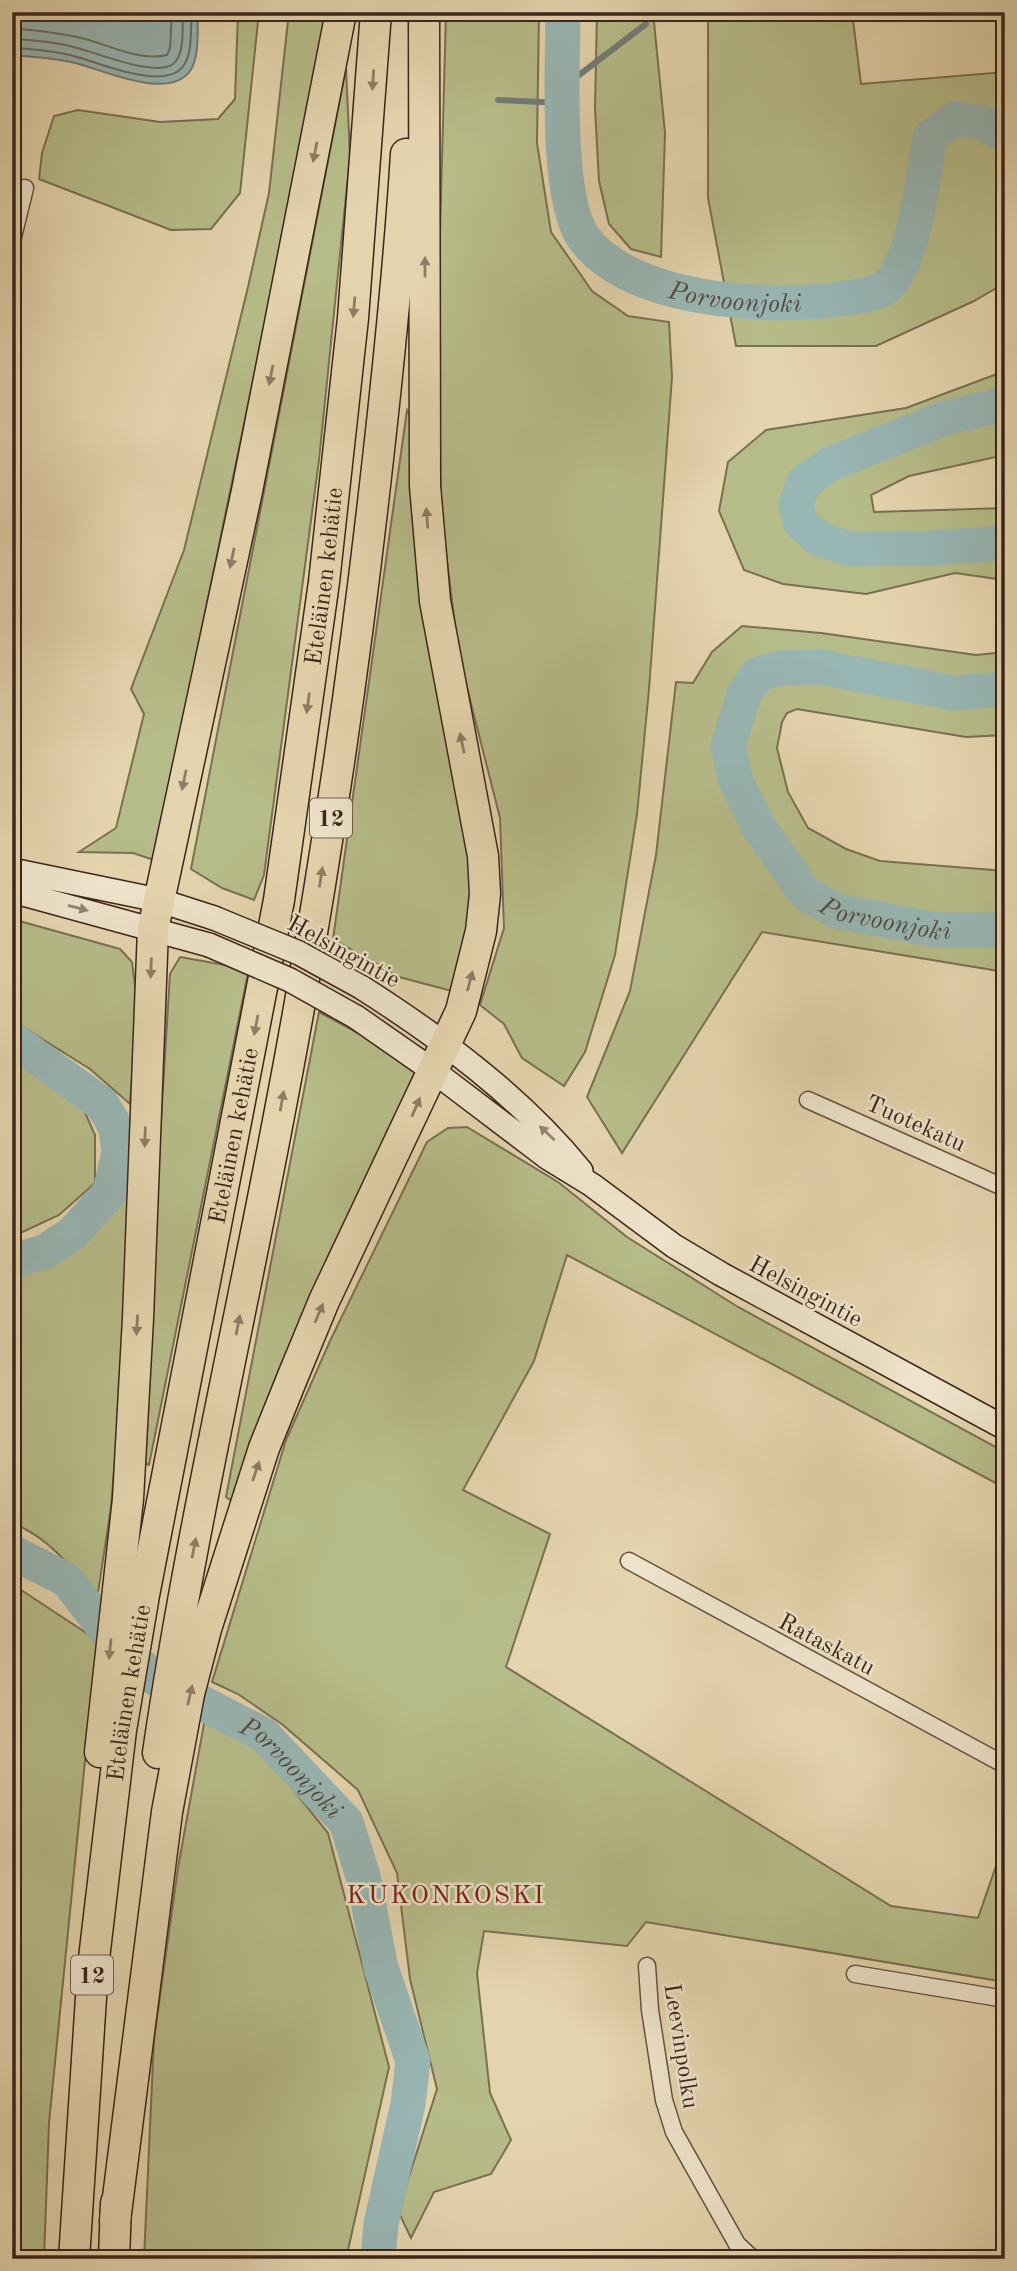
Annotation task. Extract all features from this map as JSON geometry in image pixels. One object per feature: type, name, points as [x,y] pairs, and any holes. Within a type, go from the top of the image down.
[{"type":"highway","points":[[112,1725],[118,1581],[128,1499],[155,914],[247,491],[341,12]]},
{"type":"highway","name":"Eteläinen kehätie","points":[[74,2259],[112,1725],[144,1595],[279,900],[324,582],[353,318],[376,12]]},
{"type":"highway","name":"Eteläinen kehätie","points":[[114,2259],[128,2017],[167,1756],[194,1622],[344,736],[387,384],[402,225],[415,12]]},
{"type":"highway","points":[[194,1622],[324,1301],[461,1011],[481,931],[485,894],[483,856],[435,601],[425,486],[424,12]]},
{"type":"main road","name":"Helsingintie","points":[[12,870],[155,914],[209,945],[290,980],[356,1017],[438,1057]]},
{"type":"main road","name":"Helsingintie","points":[[12,891],[155,914],[214,918],[299,953],[361,987],[548,1158],[592,1185],[674,1247],[1005,1428]]},
{"type":"street","points":[[12,241],[25,188]]},
{"type":"street","name":"Tuotekatu","points":[[808,1100],[1005,1188]]},
{"type":"street","name":"Rataskatu","points":[[629,1561],[1005,1765]]},
{"type":"street","name":"Leevinpolku","points":[[647,1966],[650,2010],[664,2100],[674,2132],[737,2244],[752,2259]]},
{"type":"street","points":[[855,1975],[1005,1999]]},
{"type":"green space","points":[[238,12],[259,12],[240,193],[211,229],[171,230],[39,179],[42,153],[54,116],[78,110],[160,122],[218,119],[235,99]]},
{"type":"green space","points":[[289,12],[329,12],[154,860],[133,853],[79,852],[116,828],[144,714],[131,689],[184,550],[269,193]]},
{"type":"green space","points":[[446,12],[539,12],[537,143],[551,232],[592,291],[628,316],[669,322],[672,377],[637,814],[615,955],[585,1052],[564,1086],[522,1058],[504,1024],[480,1005],[504,928],[500,818],[459,656],[441,513],[438,308]]},
{"type":"green space","points":[[597,12],[653,12],[665,133],[661,257],[631,249],[609,224],[599,181],[595,108]]},
{"type":"green space","points":[[706,12],[852,12],[861,84],[1005,72],[1005,283],[974,301],[876,346],[736,346],[708,198]]},
{"type":"green space","points":[[346,68],[350,156],[319,460],[264,875],[254,900],[222,888],[191,869]]},
{"type":"green space","points":[[1005,371],[1005,455],[909,476],[871,495],[874,512],[1005,508],[1005,580],[955,573],[866,594],[783,584],[744,570],[719,511],[728,462],[766,430],[906,408]]},
{"type":"green space","points":[[407,410],[411,417],[475,897],[452,991],[399,977],[333,939]]},
{"type":"green space","points":[[742,626],[821,633],[976,655],[1005,652],[1005,735],[966,737],[797,709],[787,713],[782,722],[777,748],[788,792],[808,828],[846,849],[880,861],[1005,871],[1005,972],[762,932],[622,1153],[587,1097],[630,991],[656,855],[676,682],[693,683],[712,652]]},
{"type":"green space","points":[[12,919],[120,949],[132,962],[137,1000],[130,1104],[90,1069],[21,1026],[12,1024]]},
{"type":"green space","points":[[180,957],[225,965],[248,973],[149,1465],[140,1462],[170,974]]},
{"type":"green space","points":[[319,1012],[369,1039],[419,1075],[232,1501],[226,1497]]},
{"type":"green space","points":[[12,1057],[29,1059],[79,1099],[95,1135],[95,1183],[59,1215],[12,1237]]},
{"type":"green space","points":[[467,1127],[558,1182],[627,1237],[738,1307],[1005,1452],[1005,1488],[567,1255],[534,1361],[463,1490],[550,1534],[506,1667],[891,1906],[978,1918],[1003,1846],[1005,1847],[1005,1982],[646,1922],[627,1946],[484,1931],[477,1973],[490,2093],[511,2140],[491,2174],[434,2192],[411,2238],[398,2211],[437,2089],[410,1979],[397,1873],[358,1790],[283,1725],[238,1694],[212,1682],[286,1440],[330,1341],[427,1142],[448,1128]]},
{"type":"green space","points":[[128,1173],[123,1361],[111,1507],[97,1599],[49,1545],[12,1523],[12,1274],[73,1247],[117,1209]]},
{"type":"green space","points":[[12,1584],[97,1640],[49,2123],[44,2259],[12,2259]]},
{"type":"green space","points":[[205,1718],[262,1751],[328,1833],[389,2067],[346,2259],[144,2259],[154,2039],[178,1868]]},
{"type":"water","points":[[12,12],[198,12],[195,58],[190,71],[179,80],[166,84],[133,80],[71,62],[12,55]]},
{"type":"waterway","name":"Porvoonjoki","points":[[563,12],[564,161],[574,217],[583,237],[605,259],[633,276],[666,288],[702,296],[776,303],[840,299],[882,290],[896,275],[911,239],[930,137],[955,118],[981,122],[1005,135]]},
{"type":"waterway","points":[[562,88],[646,24]]},
{"type":"waterway","points":[[498,100],[563,103]]},
{"type":"waterway","name":"Porvoonjoki","points":[[1005,404],[945,418],[830,464],[804,482],[796,504],[800,522],[819,539],[850,549],[932,548],[1005,543]]},
{"type":"waterway","name":"Porvoonjoki","points":[[1005,689],[954,693],[821,667],[779,668],[757,675],[744,694],[728,746],[736,782],[759,827],[805,893],[836,911],[937,930],[1005,930]]},
{"type":"waterway","name":"Porvoonjoki","points":[[12,1039],[102,1104],[116,1128],[119,1153],[110,1192],[72,1234],[44,1252],[12,1261]]},
{"type":"waterway","name":"Porvoonjoki","points":[[12,1552],[67,1580],[122,1651],[158,1680],[264,1735],[346,1822],[363,1876],[381,1968],[413,2061],[408,2104],[381,2224],[378,2259]]},
{"type":"district","name":"KUKONKOSKI","points":[[446,1894]]}]
